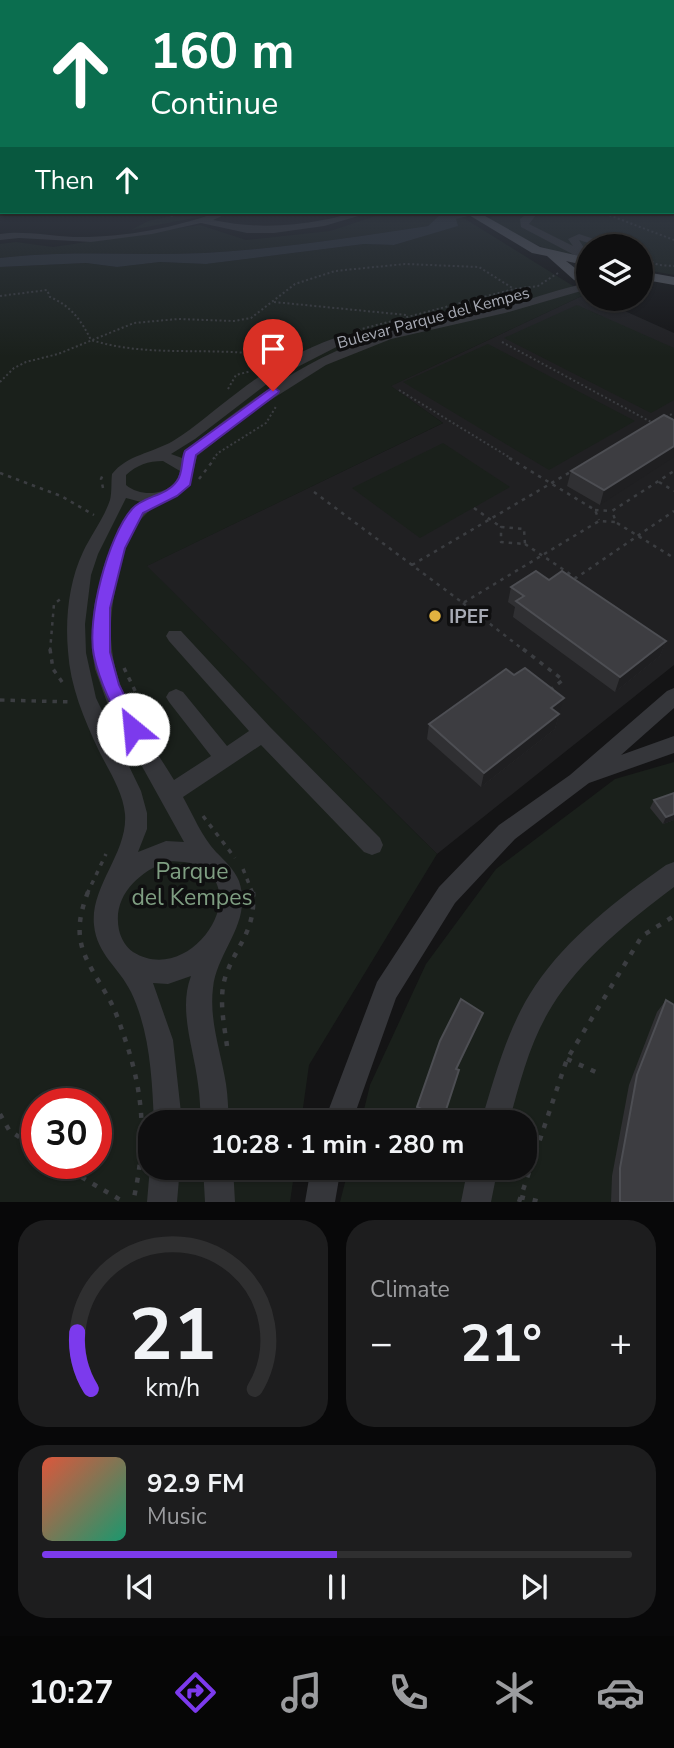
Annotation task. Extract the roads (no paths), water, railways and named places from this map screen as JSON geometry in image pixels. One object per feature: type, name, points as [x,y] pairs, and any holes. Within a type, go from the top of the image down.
[{"type":"main road","points":[[527,245],[548,254],[576,258]]},
{"type":"main road","points":[[548,254],[576,275]]},
{"type":"main road","points":[[572,272],[576,265]]},
{"type":"main road","points":[[653,277],[674,281],[653,281]]},
{"type":"street","name":"Bulevar Parque del Kempes","points":[[120,487],[119,474],[125,467],[144,458],[155,457],[191,435],[258,384],[329,345],[388,327],[513,298],[566,279],[572,272]]},
{"type":"street","name":"Bulevar Parque del Kempes","points":[[162,496],[180,488],[188,476],[192,475],[190,454],[243,412],[309,368],[341,352],[392,335],[503,311],[576,288]]},
{"type":"street","points":[[155,457],[175,460],[192,475]]},
{"type":"street","points":[[120,487],[124,492],[141,498],[162,496]]},
{"type":"street","points":[[120,487],[115,506],[87,565],[78,601],[77,653],[86,698],[130,791],[136,813],[136,829],[105,911],[106,931],[114,950],[130,964],[148,996],[162,1041],[167,1110]]},
{"type":"street","points":[[162,496],[135,513],[118,548],[102,608],[101,652],[104,667],[121,707],[191,836],[208,859],[225,874],[232,896],[230,921],[217,944],[200,987],[201,1028],[214,1110]]},
{"type":"street","points":[[175,636],[372,845]]},
{"type":"street","points":[[342,1110],[386,991],[447,895],[507,832],[577,781],[674,696]]},
{"type":"street","points":[[176,697],[226,759]]},
{"type":"street","points":[[170,794],[264,733]]},
{"type":"street","points":[[577,781],[647,752],[674,744]]},
{"type":"street","points":[[111,892],[125,873],[155,854],[178,850],[199,854],[208,859]]},
{"type":"street","points":[[499,1110],[524,1034],[543,996],[610,924],[646,892],[674,873]]},
{"type":"street","points":[[130,964],[155,972],[169,971],[195,962],[217,944]]},
{"type":"street","points":[[162,1202],[164,1180]]},
{"type":"street","points":[[219,1180],[220,1202]]},
{"type":"street","points":[[320,1202],[324,1180]]},
{"type":"street","points":[[476,1202],[480,1180]]},
{"type":"place","name":"IPEF","points":[[435,616]]},
{"type":"park label","name":"Parque del Kempes","points":[[192,884]]}]
